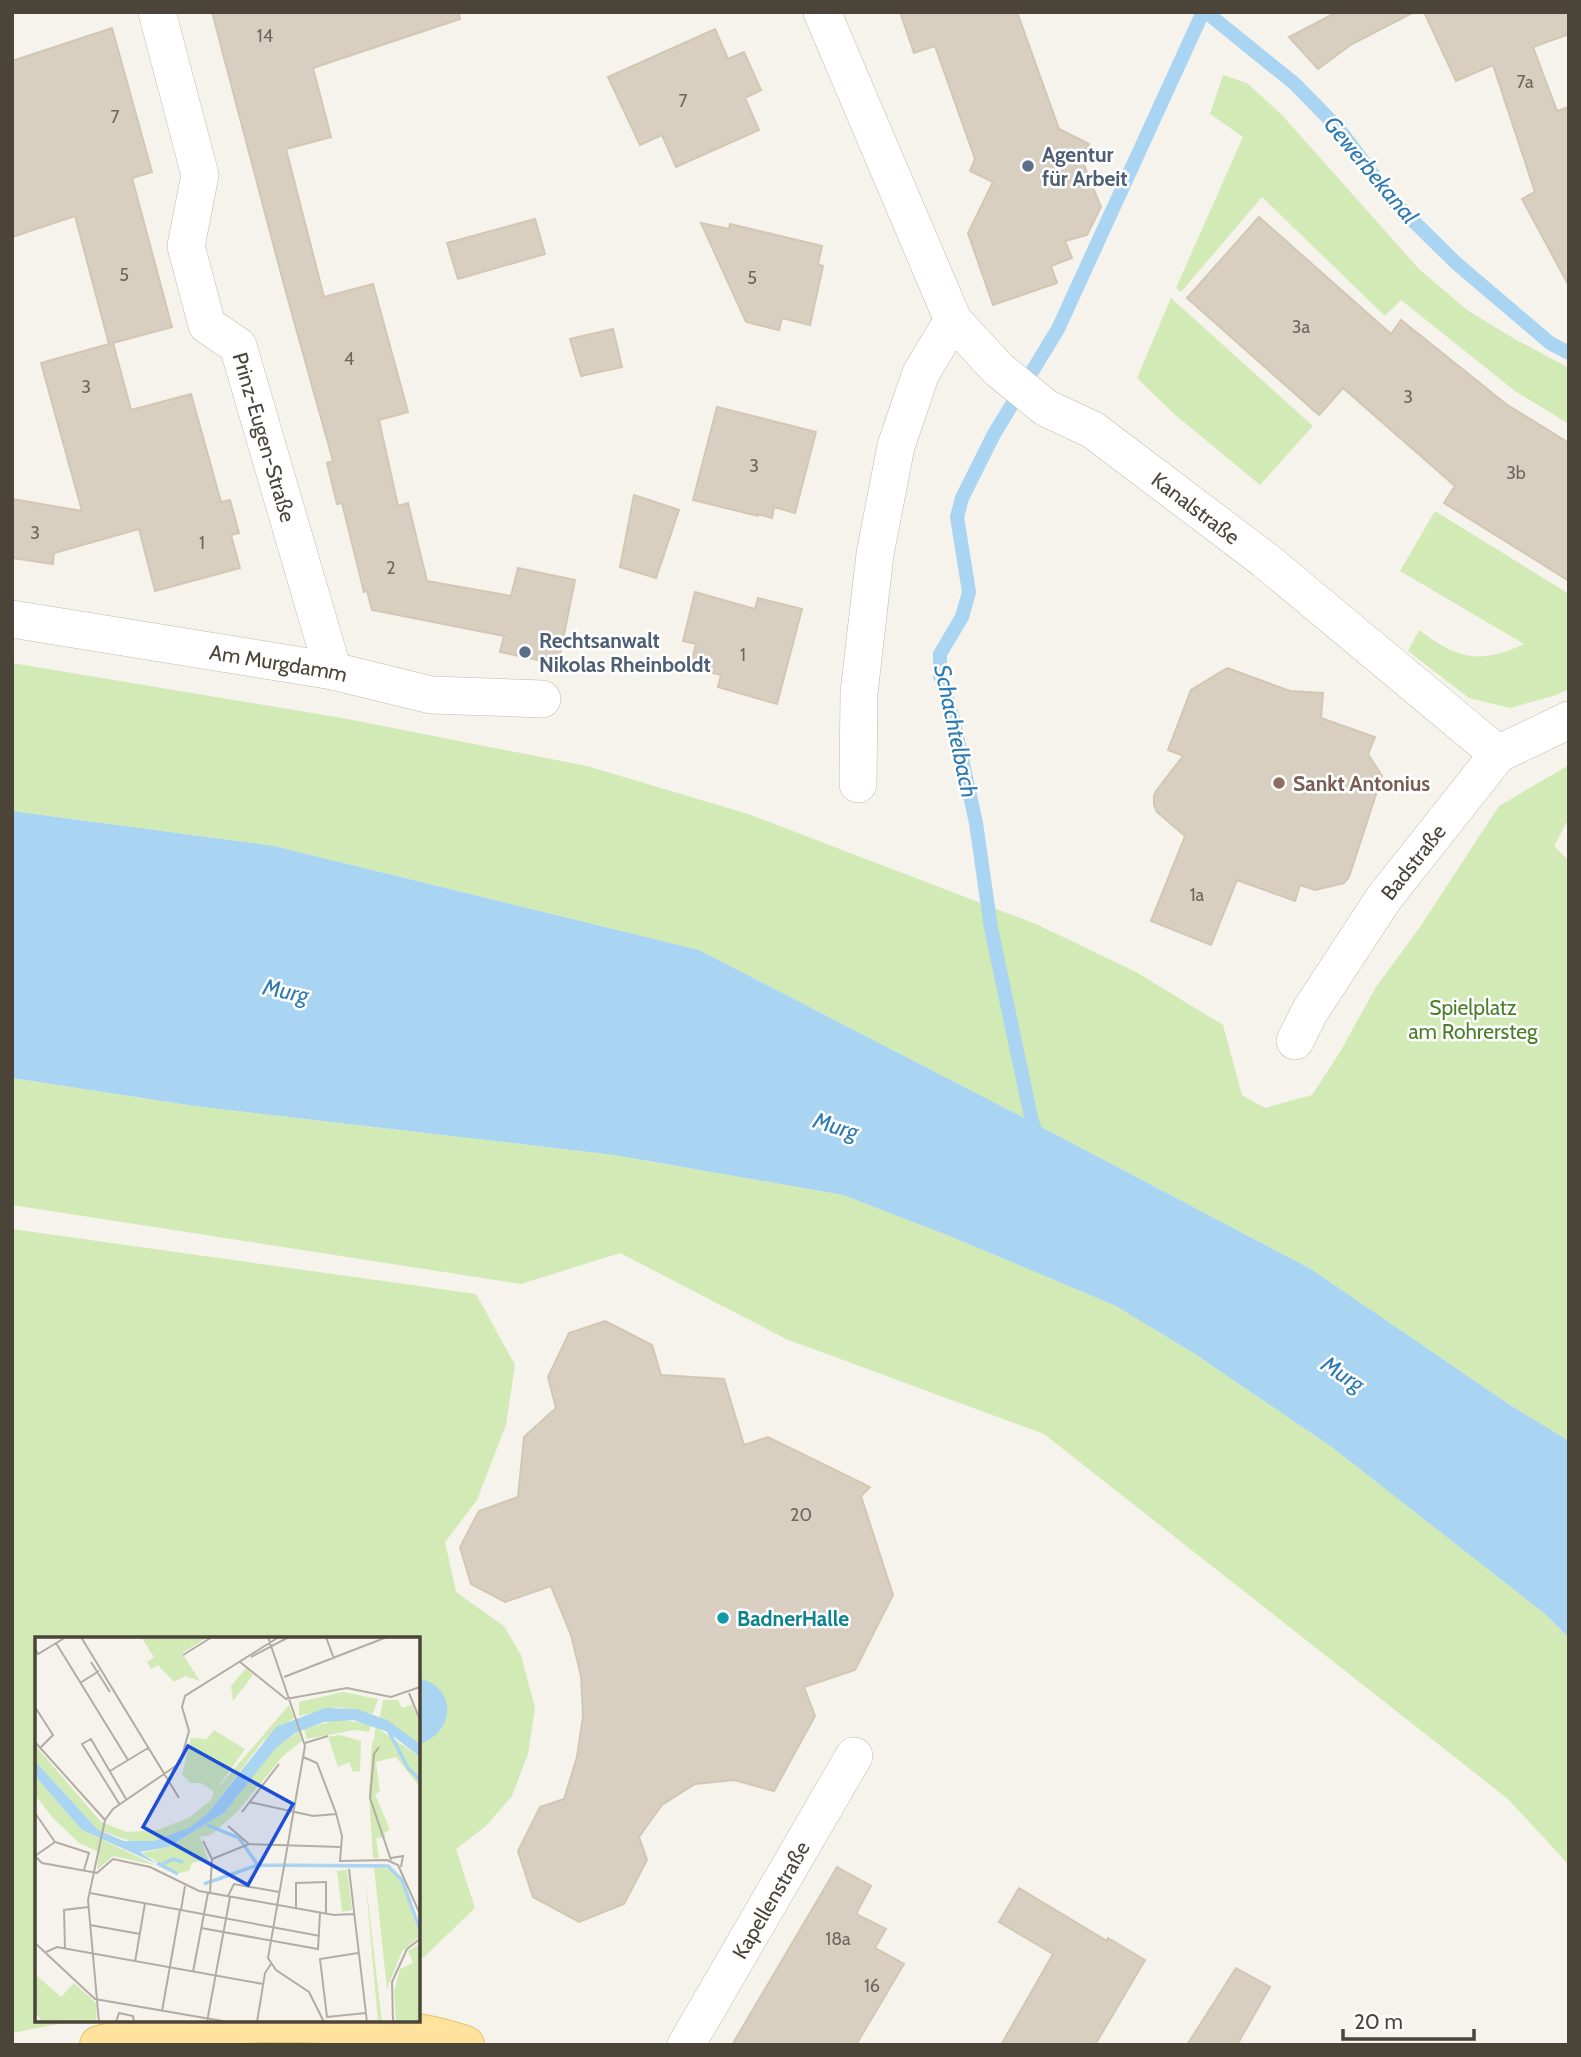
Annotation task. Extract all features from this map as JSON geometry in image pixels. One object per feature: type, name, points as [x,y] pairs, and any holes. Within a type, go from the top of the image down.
[{"type":"main road","points":[[99,2045],[177,2028],[277,2023],[387,2028],[446,2038],[465,2045]]},
{"type":"street","name":"Prinz-Eugen-Straße","points":[[157,12],[200,175],[186,246],[207,325],[238,346],[333,671]]},
{"type":"street","name":"Kanalstraße","points":[[822,12],[953,320],[998,369],[1046,408],[1093,430],[1265,560],[1498,754]]},
{"type":"street","points":[[858,783],[860,680],[875,554],[896,446],[921,373],[953,320]]},
{"type":"street","name":"Am Murgdamm","points":[[12,619],[333,671],[431,695],[542,699]]},
{"type":"street","name":"Badstraße","points":[[1295,1041],[1310,1011],[1384,898],[1498,754],[1569,720]]},
{"type":"street","name":"Kapellenstraße","points":[[686,2045],[854,1756]]},
{"type":"green space","points":[[1223,75],[1247,83],[1281,114],[1419,269],[1467,310],[1569,368],[1569,424],[1515,391],[1401,300],[1385,316],[1262,197],[1181,292],[1176,288],[1243,137],[1210,114]]},
{"type":"green space","points":[[1171,298],[1313,426],[1260,485],[1173,413],[1137,378]]},
{"type":"green space","points":[[1435,511],[1569,594],[1569,689],[1510,708],[1469,698],[1408,651],[1419,630],[1457,653],[1469,656],[1494,655],[1524,644],[1400,571]]},
{"type":"green space","name":"Spielplatz am Rohrersteg","points":[[12,663],[342,718],[587,766],[748,814],[1036,924],[1136,972],[1223,1025],[1242,1095],[1265,1108],[1312,1095],[1340,1052],[1376,987],[1420,927],[1499,806],[1569,765],[1569,818],[1554,846],[1569,861],[1569,1441],[1510,1405],[1311,1269],[699,950],[274,846],[12,811]]},
{"type":"green space","points":[[12,1078],[195,1106],[614,1155],[843,1195],[952,1237],[1116,1306],[1195,1354],[1333,1448],[1545,1614],[1569,1638],[1569,1865],[1508,1799],[1044,1434],[786,1339],[620,1253],[521,1284],[12,1205]]},
{"type":"green space","points":[[12,1229],[476,1294],[515,1365],[506,1425],[477,1500],[445,1542],[456,1592],[504,1626],[521,1655],[535,1708],[528,1754],[512,1796],[486,1826],[456,1849],[475,1908],[424,1957],[420,1957],[420,1637],[35,1637],[35,2022],[69,2022],[12,2033]]},
{"type":"water","name":"Murg","points":[[12,811],[274,846],[699,950],[1311,1269],[1510,1405],[1569,1441],[1569,1638],[1545,1614],[1333,1448],[1195,1354],[1116,1306],[952,1237],[843,1195],[614,1155],[195,1106],[12,1078]]},
{"type":"water","points":[[420,1679],[440,1690],[446,1700],[445,1720],[431,1739],[420,1744]]},
{"type":"building","points":[[212,12],[459,12],[460,19],[313,68],[331,137],[286,149],[324,297],[373,284],[408,412],[379,420],[398,506],[408,503],[427,581],[511,596],[518,568],[575,580],[558,664],[500,652],[504,636],[372,610],[367,591],[364,592],[342,503],[337,504],[327,463],[333,461]]},
{"type":"building","name":"Agentur für Arbeit","points":[[900,12],[1017,12],[1059,129],[1089,144],[1082,160],[1101,207],[1087,235],[1065,241],[1072,258],[1051,266],[1057,283],[993,305],[968,233],[993,182],[970,171],[975,159],[935,46],[914,53]]},
{"type":"building","points":[[1337,12],[1414,12],[1352,44],[1318,69],[1289,37]]},
{"type":"building","points":[[1424,12],[1569,12],[1569,34],[1533,47],[1557,111],[1569,107],[1569,286],[1522,199],[1535,192],[1493,65],[1456,81]]},
{"type":"building","points":[[112,28],[152,172],[132,178],[172,327],[113,343],[131,410],[191,394],[221,502],[230,500],[239,533],[231,535],[240,568],[155,591],[139,529],[54,553],[53,564],[12,558],[12,499],[82,511],[41,363],[109,344],[75,216],[12,237],[12,61]]},
{"type":"building","points":[[715,29],[728,59],[744,52],[761,90],[745,98],[759,130],[676,167],[662,135],[640,145],[608,77]]},
{"type":"building","points":[[1259,217],[1391,334],[1401,320],[1506,404],[1569,443],[1569,581],[1444,503],[1455,486],[1343,388],[1319,415],[1187,298]]},
{"type":"building","points":[[535,219],[545,254],[458,279],[447,243]]},
{"type":"building","points":[[701,223],[729,229],[730,224],[822,246],[818,264],[823,266],[810,325],[782,318],[779,330],[746,322]]},
{"type":"building","points":[[613,329],[622,367],[581,376],[570,339]]},
{"type":"building","points":[[717,407],[816,432],[795,513],[774,507],[772,518],[693,500]]},
{"type":"building","points":[[634,495],[679,510],[656,578],[620,567]]},
{"type":"building","points":[[695,592],[755,609],[758,598],[802,609],[777,704],[718,687],[721,675],[690,667],[696,644],[683,641]]},
{"type":"building","name":"Sankt Antonius","points":[[1227,668],[1290,691],[1323,693],[1321,718],[1375,737],[1368,754],[1382,776],[1349,877],[1344,883],[1315,890],[1300,885],[1295,901],[1237,880],[1211,945],[1151,921],[1185,836],[1157,812],[1154,796],[1183,756],[1168,750],[1191,690]]},
{"type":"building","name":"BadnerHalle","points":[[605,1321],[652,1345],[661,1375],[724,1379],[744,1445],[768,1437],[870,1487],[861,1496],[893,1595],[855,1670],[804,1687],[815,1716],[774,1791],[734,1780],[695,1784],[662,1805],[639,1837],[647,1860],[624,1904],[579,1922],[533,1897],[518,1851],[540,1807],[564,1799],[577,1757],[583,1716],[581,1676],[571,1635],[551,1586],[505,1602],[471,1584],[460,1547],[479,1511],[518,1497],[524,1437],[556,1408],[548,1377],[569,1333]]},
{"type":"building","points":[[837,1867],[871,1886],[856,1914],[886,1929],[875,1948],[904,1964],[856,2045],[732,2045]]},
{"type":"building","points":[[1019,1888],[1107,1941],[1108,1938],[1145,1960],[1095,2045],[1001,2045],[1053,1954],[999,1922]]},
{"type":"building","points":[[1236,1968],[1270,1987],[1237,2045],[1187,2045]]},
{"type":"waterway","name":"Schachtelbach","points":[[1039,1138],[1032,1122],[991,928],[976,823],[953,718],[940,676],[940,654],[962,617],[969,592],[957,517],[962,498],[994,434],[1058,329],[1203,12]]},
{"type":"waterway","name":"Gewerbekanal","points":[[1206,12],[1295,84],[1339,129],[1393,201],[1456,263],[1550,343],[1569,353]]},
{"type":"place","name":"Agentur für Arbeit","points":[[1028,166]]},
{"type":"place","name":"Rechtsanwalt Nikolas Rheinboldt","points":[[525,652]]},
{"type":"place","name":"Sankt Antonius","points":[[1279,783]]},
{"type":"place","name":"BadnerHalle","points":[[723,1618]]}]
